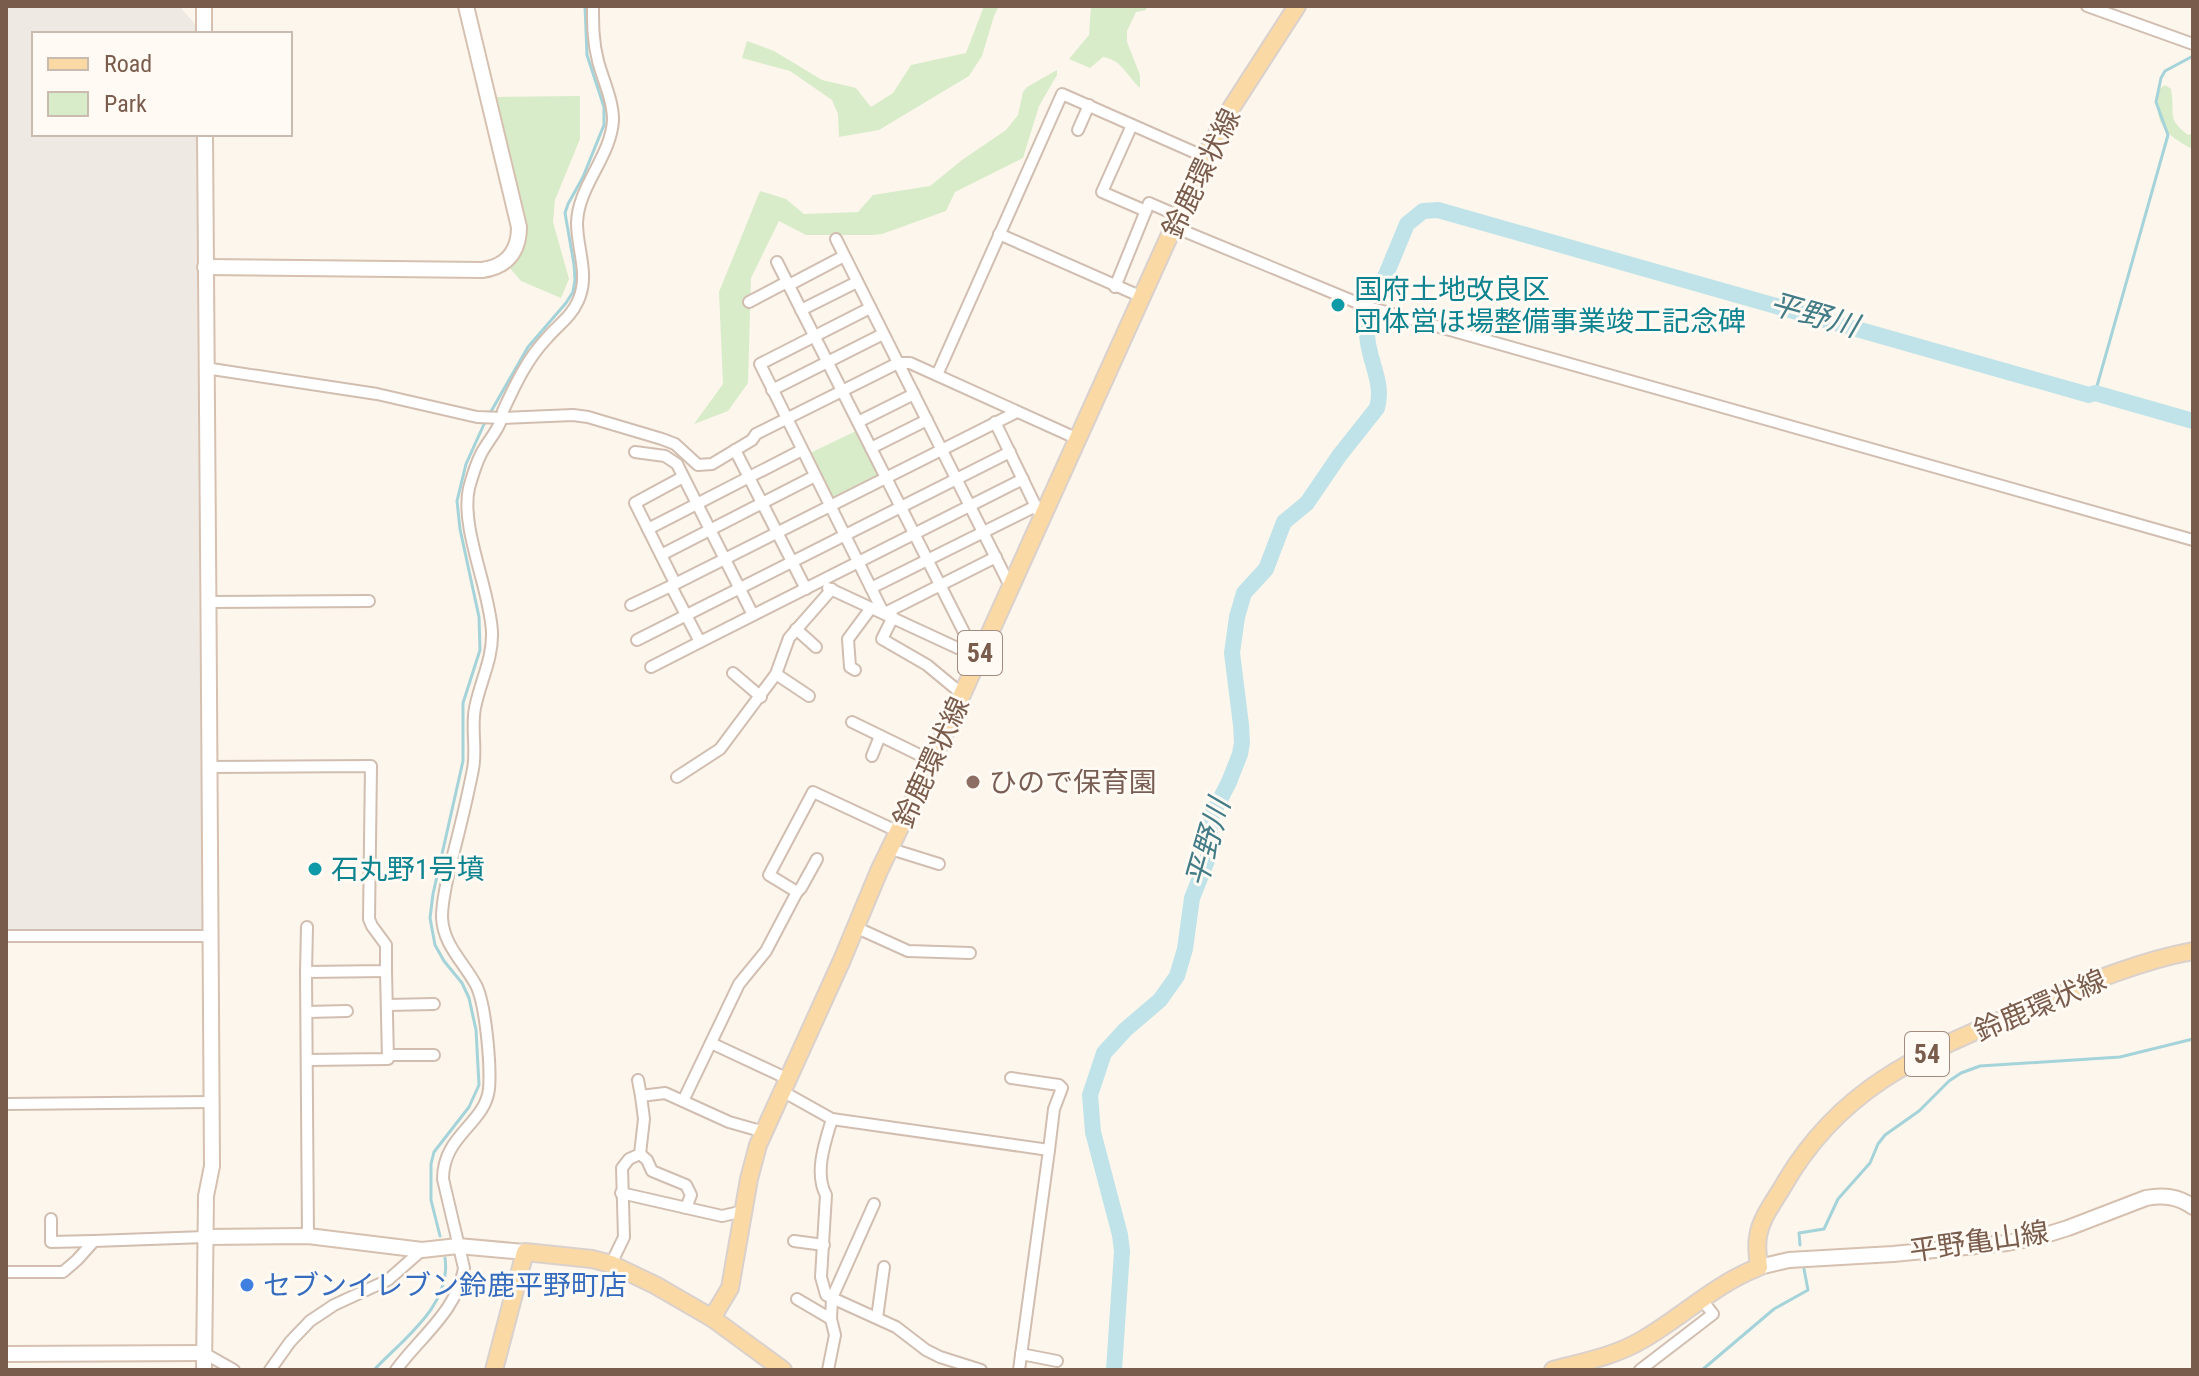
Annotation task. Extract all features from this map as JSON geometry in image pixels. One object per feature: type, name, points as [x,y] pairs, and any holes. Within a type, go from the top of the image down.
[{"type":"main road","name":"鈴鹿環状線","points":[[712,1318],[730,1288],[752,1168],[764,1132],[1011,585],[1039,510],[1078,439],[1205,157],[1228,113],[1297,6]]},
{"type":"main road","name":"鈴鹿環状線","points":[[1759,1267],[1757,1240],[1760,1226],[1787,1178],[1829,1124],[1866,1090],[1918,1059],[2088,983],[2136,965],[2193,951]]},
{"type":"main road","points":[[494,1370],[525,1252],[611,1264],[712,1318],[783,1370]]},
{"type":"main road","points":[[1553,1370],[1607,1355],[1638,1342],[1733,1279],[1759,1267]]},
{"type":"street","points":[[204,6],[204,32]]},
{"type":"street","points":[[205,267],[482,270],[501,266],[507,260],[516,247],[519,227],[466,6]]},
{"type":"street","points":[[396,1370],[441,1319],[460,1283],[464,1268],[443,1168],[446,1156],[486,1100],[489,1090],[487,1036],[478,989],[454,955],[442,915],[474,764],[473,716],[492,643],[490,614],[469,518],[468,490],[482,453],[524,370],[580,298],[584,276],[579,250],[579,209],[609,140],[613,118],[594,40],[593,6]]},
{"type":"street","points":[[2087,6],[2193,44]]},
{"type":"street","points":[[937,375],[1062,94],[1205,157]]},
{"type":"street","points":[[1078,130],[1089,105]]},
{"type":"street","points":[[1132,125],[1102,192],[1146,211]]},
{"type":"street","points":[[204,1370],[206,1196],[212,1166],[205,136]]},
{"type":"street","points":[[1115,287],[1149,203],[1176,221],[1365,306],[2193,540]]},
{"type":"street","points":[[999,234],[1142,297]]},
{"type":"street","points":[[836,239],[1011,585]]},
{"type":"street","points":[[749,302],[844,256]]},
{"type":"street","points":[[777,262],[977,657]]},
{"type":"street","points":[[801,310],[857,282]]},
{"type":"street","points":[[870,308],[760,364],[871,588],[887,614],[882,639],[927,665],[962,694]]},
{"type":"street","points":[[772,390],[883,334]]},
{"type":"street","points":[[205,368],[377,394],[477,417],[588,417],[675,444],[698,465],[712,464],[752,440],[756,434],[898,363],[910,363],[1078,439]]},
{"type":"street","points":[[858,422],[914,394]]},
{"type":"street","points":[[631,605],[1017,412]]},
{"type":"street","points":[[871,448],[927,420]]},
{"type":"street","points":[[871,588],[983,531],[1039,510],[995,422]]},
{"type":"street","points":[[735,450],[792,562],[810,586],[832,589],[977,657]]},
{"type":"street","points":[[648,529],[802,450]]},
{"type":"street","points":[[635,452],[653,453],[677,464],[753,615]]},
{"type":"street","points":[[637,640],[1010,452]]},
{"type":"street","points":[[661,555],[815,476]]},
{"type":"street","points":[[683,477],[635,503],[700,642]]},
{"type":"street","points":[[651,667],[1023,479]]},
{"type":"street","points":[[887,614],[996,557]]},
{"type":"street","points":[[677,777],[720,749],[776,674],[785,646],[796,629],[832,589]]},
{"type":"street","points":[[209,602],[369,601]]},
{"type":"street","points":[[855,670],[850,667],[848,639],[871,608]]},
{"type":"street","points":[[796,629],[816,647]]},
{"type":"street","points":[[733,673],[761,697]]},
{"type":"street","points":[[776,674],[809,696]]},
{"type":"street","points":[[852,722],[932,761]]},
{"type":"street","points":[[872,756],[880,736]]},
{"type":"street","points":[[210,767],[371,766],[369,919],[386,945],[388,1059],[307,1060]]},
{"type":"street","points":[[797,892],[769,875],[813,792],[899,832]]},
{"type":"street","points":[[891,849],[939,864]]},
{"type":"street","points":[[683,1101],[739,984],[766,951],[817,859]]},
{"type":"street","points":[[307,927],[308,1236]]},
{"type":"street","points":[[855,927],[908,951],[970,953]]},
{"type":"street","points":[[6,936],[212,936]]},
{"type":"street","points":[[306,972],[386,971]]},
{"type":"street","points":[[387,1005],[434,1004]]},
{"type":"street","points":[[307,1012],[347,1011]]},
{"type":"street","points":[[711,1043],[785,1085],[832,1119],[1049,1150]]},
{"type":"street","points":[[388,1055],[434,1055]]},
{"type":"street","points":[[1011,1078],[1062,1088],[1054,1109],[1019,1370]]},
{"type":"street","points":[[638,1080],[644,1119],[640,1154]]},
{"type":"street","points":[[641,1096],[665,1093],[729,1122],[764,1132]]},
{"type":"street","points":[[6,1104],[212,1102]]},
{"type":"street","points":[[832,1119],[821,1170],[826,1195],[821,1277],[826,1295],[896,1327],[940,1357],[981,1370]]},
{"type":"street","points":[[611,1264],[624,1237],[622,1168],[629,1159],[640,1154]]},
{"type":"street","points":[[640,1154],[652,1171],[686,1185],[691,1195],[686,1208]]},
{"type":"street","points":[[621,1193],[723,1217],[744,1211]]},
{"type":"street","name":"平野亀山線","points":[[1759,1267],[1789,1260],[2007,1243],[2052,1233],[2158,1196],[2180,1199],[2193,1207]]},
{"type":"street","points":[[828,1370],[835,1335],[831,1319],[832,1298],[874,1204]]},
{"type":"street","points":[[51,1219],[51,1242],[308,1236],[422,1250],[458,1246],[525,1252]]},
{"type":"street","points":[[6,1272],[63,1272],[94,1241]]},
{"type":"street","points":[[794,1241],[824,1245]]},
{"type":"street","points":[[270,1370],[310,1321],[334,1305],[388,1280],[422,1250]]},
{"type":"street","points":[[877,1318],[884,1267]]},
{"type":"street","points":[[797,1299],[831,1319]]},
{"type":"street","points":[[1640,1370],[1713,1314],[1702,1300]]},
{"type":"street","points":[[6,1354],[204,1353],[223,1361],[234,1370]]},
{"type":"street","points":[[1021,1354],[1057,1361]]},
{"type":"shaded area","points":[[6,7],[181,8],[195,24],[196,32],[32,32],[32,136],[196,136],[202,932],[6,932]]},
{"type":"green space","points":[[984,6],[999,6],[982,56],[969,76],[879,130],[839,137],[838,114],[832,100],[790,71],[742,58],[747,41],[774,51],[822,80],[856,88],[871,107],[893,93],[911,65],[966,53]]},
{"type":"green space","points":[[1091,6],[1147,6],[1146,10],[1136,12],[1127,31],[1127,42],[1140,75],[1140,88],[1120,65],[1110,59],[1103,57],[1090,68],[1069,59],[1089,35]]},
{"type":"green space","points":[[1057,70],[1039,106],[1023,158],[955,192],[946,211],[872,235],[806,235],[779,221],[751,278],[748,383],[728,411],[694,424],[723,384],[719,292],[760,191],[786,199],[804,214],[858,212],[873,195],[930,186],[1006,130],[1018,115],[1027,87]]},
{"type":"green space","points":[[2165,85],[2171,89],[2176,124],[2188,135],[2193,133],[2193,149],[2168,133],[2159,119],[2159,89]]},
{"type":"green space","points":[[580,96],[580,139],[555,200],[553,222],[569,279],[561,298],[521,281],[509,267],[518,259],[524,241],[494,97]]},
{"type":"green space","points":[[856,431],[878,472],[877,476],[832,499],[808,454]]},
{"type":"waterway","points":[[489,415],[528,347],[573,292],[574,264],[565,213],[604,125],[604,107],[587,55],[585,6]]},
{"type":"waterway","points":[[2095,393],[2168,135],[2156,102],[2161,78],[2165,71],[2193,56]]},
{"type":"waterway","name":"平野川","points":[[1383,282],[1407,224],[1423,211],[1438,210],[2089,395],[2095,393],[2193,421]]},
{"type":"waterway","name":"平野川","points":[[1114,1370],[1122,1251],[1093,1132],[1090,1095],[1104,1053],[1160,1000],[1177,976],[1185,949],[1192,898],[1208,858],[1211,817],[1229,782],[1242,743],[1232,653],[1244,593],[1266,569],[1284,522],[1307,503],[1377,408],[1379,388],[1367,331]]},
{"type":"waterway","points":[[440,1236],[431,1200],[434,1152],[469,1107],[479,1085],[476,1030],[469,998],[435,945],[430,918],[463,761],[463,703],[480,650],[479,617],[457,501],[466,464],[485,422]]},
{"type":"waterway","points":[[1800,1245],[1799,1233],[1824,1229],[1838,1199],[1870,1163],[1885,1135],[1919,1111],[1961,1073],[1980,1066],[2120,1057],[2193,1039]]},
{"type":"waterway","points":[[374,1370],[433,1306],[441,1291],[445,1258]]},
{"type":"waterway","points":[[1702,1370],[1774,1309],[1808,1290],[1804,1269]]},
{"type":"place","name":"国府土地改良区 団体営ほ場整備事業竣工記念碑","points":[[1338,305]]},
{"type":"place","name":"ひので保育園","points":[[973,782]]},
{"type":"place","name":"石丸野1号墳","points":[[315,869]]},
{"type":"place","name":"セブンイレブン鈴鹿平野町店","points":[[247,1285]]}]
